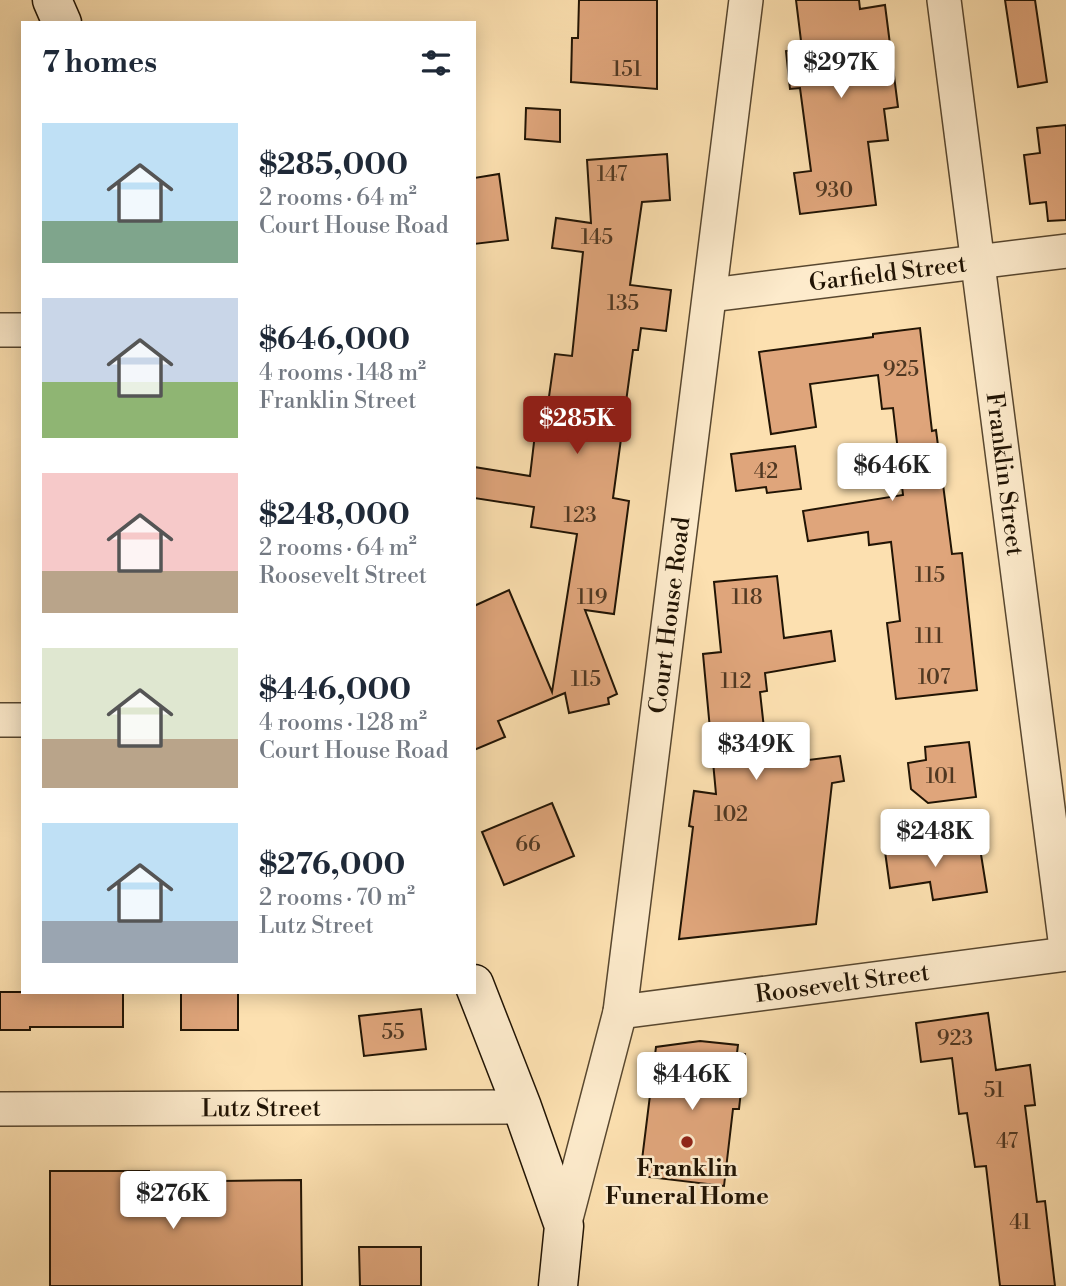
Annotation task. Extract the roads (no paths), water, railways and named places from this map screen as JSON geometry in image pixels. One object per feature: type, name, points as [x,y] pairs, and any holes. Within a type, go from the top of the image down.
[{"type":"main road","points":[[52,0],[61,21]]},
{"type":"main road","points":[[476,989],[565,1226],[558,1286]]},
{"type":"street","name":"Court House Road","points":[[565,1226],[620,1012],[746,0]]},
{"type":"street","name":"Franklin Street","points":[[944,0],[1066,948]]},
{"type":"street","name":"Garfield Street","points":[[711,295],[1066,251]]},
{"type":"street","points":[[0,330],[21,330]]},
{"type":"street","points":[[0,720],[21,720]]},
{"type":"street","name":"Roosevelt Street","points":[[620,1012],[1066,954]]},
{"type":"street","name":"Lutz Street","points":[[0,1109],[522,1107]]},
{"type":"place","name":"Franklin Funeral Home","points":[[687,1142]]}]
